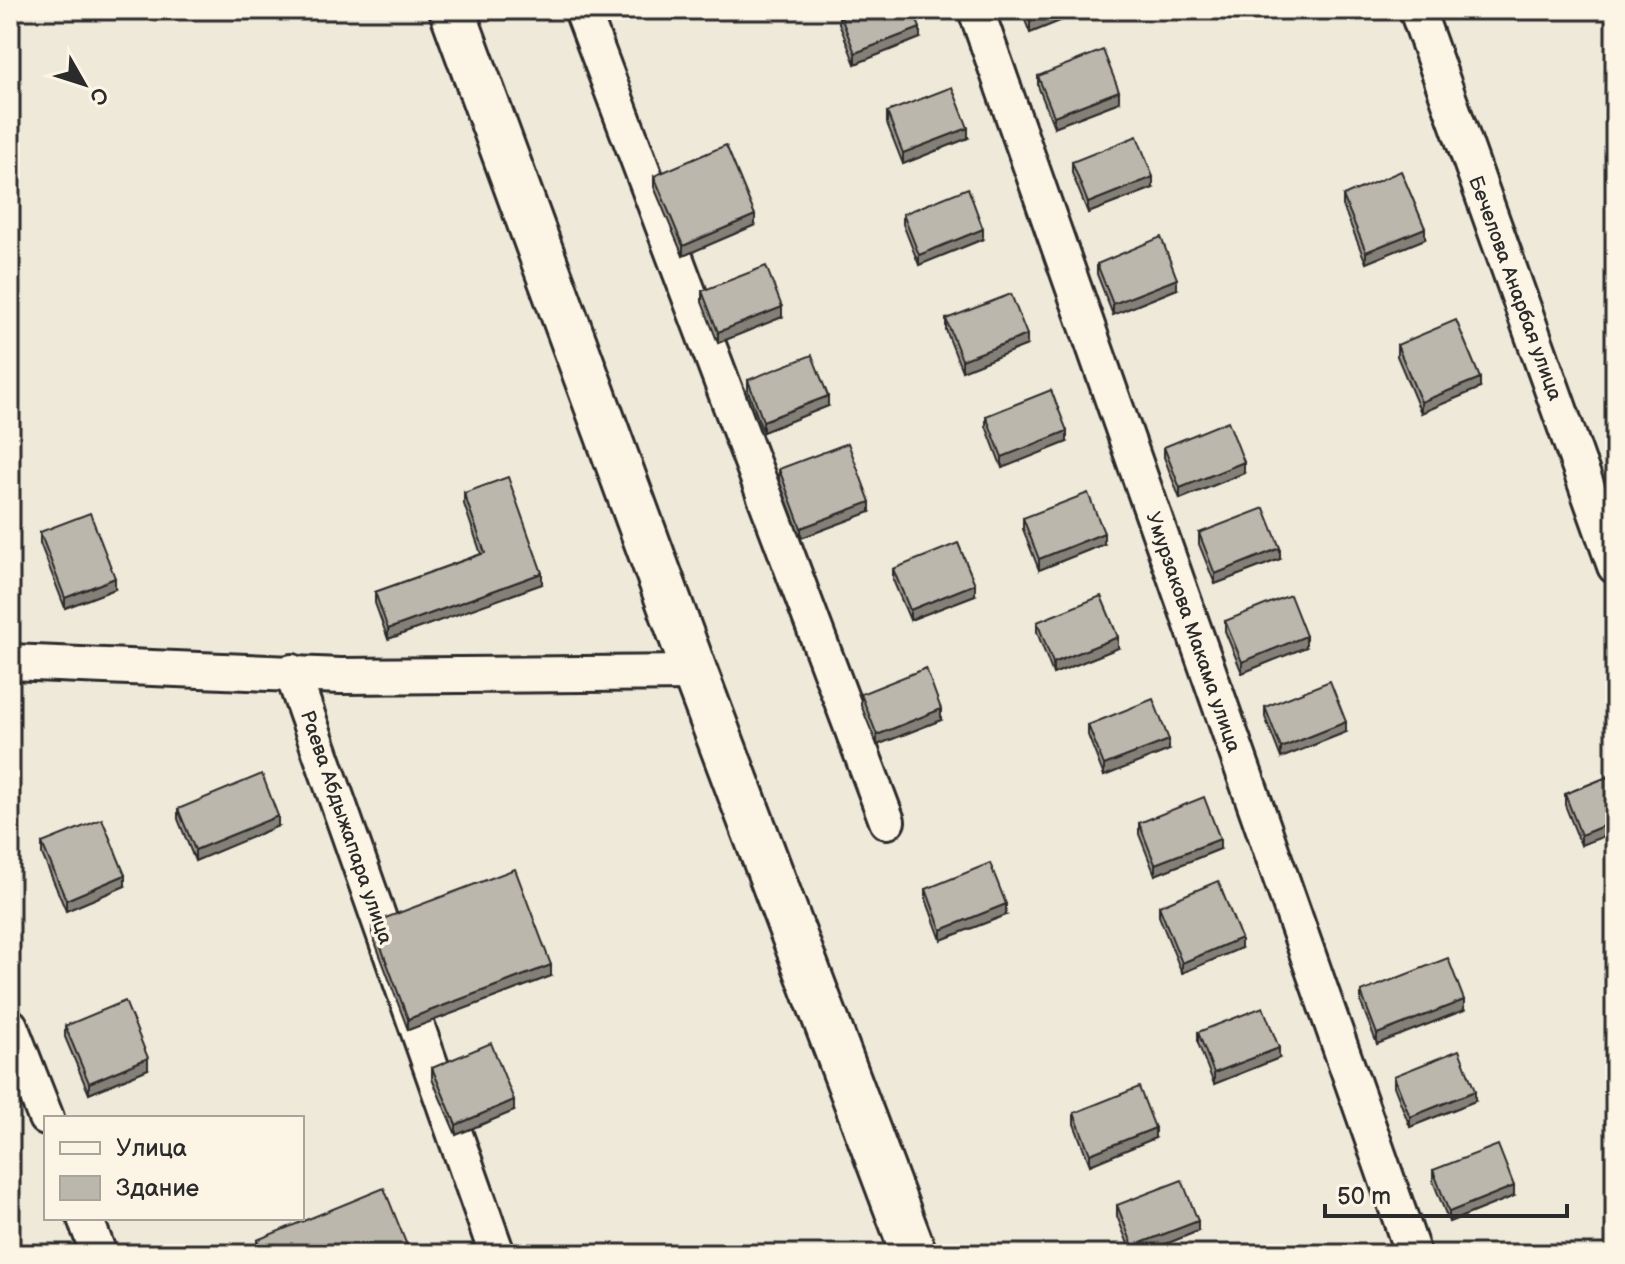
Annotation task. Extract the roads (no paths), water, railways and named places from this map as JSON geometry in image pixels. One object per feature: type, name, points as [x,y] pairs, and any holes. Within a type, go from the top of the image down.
[{"type":"highway","points":[[452,10],[695,673],[914,1254]]},
{"type":"street","points":[[582,10],[887,821]]},
{"type":"street","name":"Умурзакова Макама улица","points":[[976,10],[1413,1254]]},
{"type":"street","name":"Бечелова Анарбая улица","points":[[1417,10],[1615,566]]},
{"type":"street","points":[[10,662],[341,676],[695,673]]},
{"type":"street","name":"Раева Абдыжапара улица","points":[[292,672],[497,1254]]},
{"type":"street","points":[[10,1026],[45,1116]]},
{"type":"street","points":[[86,1220],[99,1254]]}]
